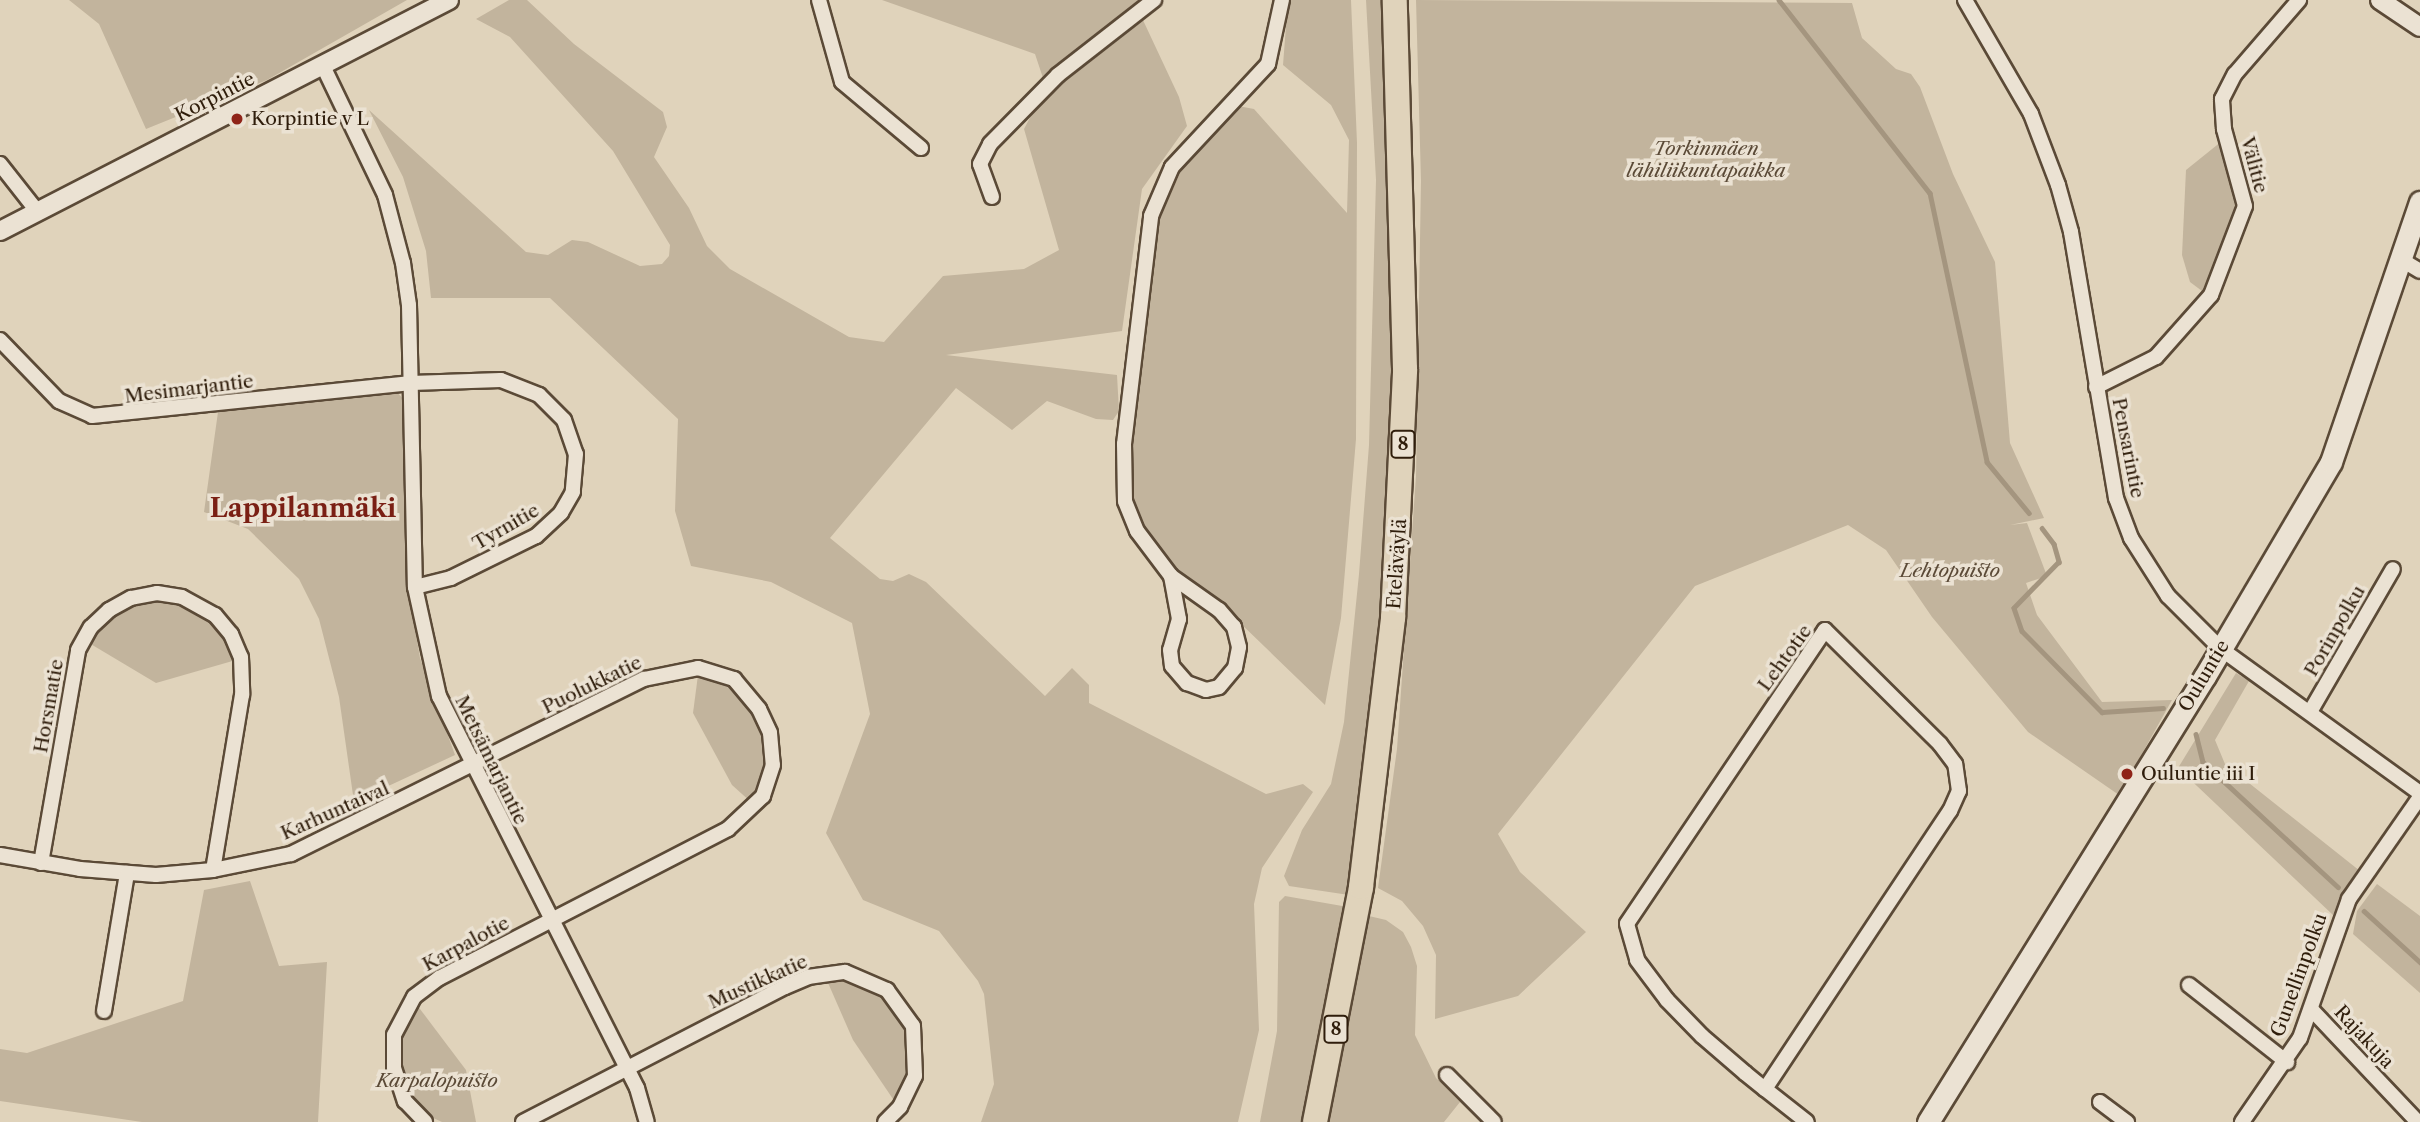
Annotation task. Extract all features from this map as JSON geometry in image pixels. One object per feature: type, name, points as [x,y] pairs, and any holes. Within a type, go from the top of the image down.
[{"type":"highway","name":"Eteläväylä","points":[[1315,1122],[1362,887],[1386,695],[1402,485],[1404,220],[1395,0]]},
{"type":"main road","name":"Ouluntie","points":[[1928,1122],[2221,649],[2331,462],[2420,202]]},
{"type":"street","name":"Korpintie","points":[[0,231],[449,0]]},
{"type":"street","points":[[819,0],[842,82],[921,148]]},
{"type":"street","points":[[992,197],[981,164],[996,136],[1058,75],[1154,0]]},
{"type":"street","points":[[1171,576],[1179,619],[1170,650],[1172,666],[1187,683],[1206,690],[1219,687],[1235,668],[1238,647],[1234,627],[1219,610],[1171,576],[1129,519],[1122,478],[1151,216],[1172,167],[1268,64],[1282,0]]},
{"type":"street","name":"Pensarintie","points":[[1965,0],[2031,114],[2057,185],[2071,232],[2116,498],[2131,538],[2168,596],[2221,649],[2420,795]]},
{"type":"street","name":"Välitie","points":[[2096,387],[2156,357],[2211,295],[2245,206],[2224,129],[2222,99],[2235,74],[2299,0]]},
{"type":"street","points":[[2380,0],[2420,27]]},
{"type":"street","name":"Metsämarjantie","points":[[323,66],[385,195],[409,305],[415,587],[439,696],[471,767],[626,1067],[647,1122]]},
{"type":"street","points":[[0,164],[37,211]]},
{"type":"street","points":[[2402,260],[2420,271]]},
{"type":"street","name":"Mesimarjantie","points":[[0,340],[59,401],[92,416],[411,383]]},
{"type":"street","name":"Tyrnitie","points":[[411,383],[501,380],[526,388],[552,404],[564,420],[576,454],[573,492],[552,524],[451,578],[415,587]]},
{"type":"street","name":"Porinpolku","points":[[2310,712],[2393,569]]},
{"type":"street","name":"Horsmatie","points":[[41,863],[78,650],[91,627],[109,610],[131,598],[156,593],[182,597],[205,607],[223,624],[240,657],[242,695],[213,870]]},
{"type":"street","name":"Lehtotie","points":[[1765,1088],[1950,811],[1959,791],[1955,764],[1940,744],[1825,631],[1627,924],[1637,960],[1667,1000],[1765,1088],[1807,1122]]},
{"type":"street","name":"Puolukkatie","points":[[471,767],[644,679],[679,668],[698,668],[734,680],[765,720],[774,765],[763,796],[744,817],[551,921]]},
{"type":"street","name":"Karhuntaival","points":[[0,855],[41,863],[127,873],[213,870],[291,854],[327,840],[471,767]]},
{"type":"street","name":"Gunellinpolku","points":[[2242,1122],[2287,1062],[2311,1009],[2338,920],[2372,863],[2420,795]]},
{"type":"street","points":[[104,1010],[127,873]]},
{"type":"street","name":"Karpalotie","points":[[425,1122],[405,1101],[394,1068],[394,1035],[404,1009],[439,978],[551,921]]},
{"type":"street","name":"Mustikkatie","points":[[626,1067],[808,977],[845,972],[887,990],[913,1026],[915,1076],[900,1107],[885,1122]]},
{"type":"street","name":"Gunellinpolku","points":[[2189,985],[2287,1062]]},
{"type":"street","name":"Rajakuja","points":[[2311,1009],[2418,1122]]},
{"type":"street","points":[[523,1122],[626,1067]]},
{"type":"street","points":[[1447,1075],[1494,1122]]},
{"type":"street","points":[[2100,1102],[2127,1122]]},
{"type":"green space","points":[[69,0],[407,0],[267,80],[146,129],[99,24]]},
{"type":"green space","points":[[509,0],[527,0],[574,44],[663,112],[667,127],[654,157],[689,208],[707,246],[730,269],[849,337],[884,342],[943,276],[1024,269],[1059,250],[1024,129],[1046,87],[1035,54],[882,0],[1150,0],[1142,18],[1179,97],[1187,126],[1142,189],[1122,331],[946,355],[1117,375],[1119,411],[1113,420],[1096,419],[1047,401],[1012,430],[956,388],[830,538],[880,579],[893,581],[909,574],[926,582],[1045,696],[1072,668],[1089,685],[1089,703],[1266,794],[1303,784],[1313,792],[1262,868],[1254,904],[1259,1030],[1238,1122],[981,1122],[994,1084],[984,994],[978,981],[939,931],[863,900],[826,833],[870,714],[852,623],[771,582],[691,566],[675,511],[678,419],[550,298],[431,298],[426,251],[403,177],[369,110],[526,252],[548,255],[572,240],[588,242],[640,266],[662,264],[669,256],[670,245],[613,151],[510,37],[476,19]]},
{"type":"green space","points":[[1288,0],[1351,0],[1357,143],[1356,439],[1341,618],[1325,705],[1237,620],[1174,570],[1140,525],[1132,504],[1127,465],[1136,423],[1156,226],[1184,164],[1238,106],[1254,109],[1347,213],[1349,140],[1331,105],[1283,65]]},
{"type":"green space","points":[[1366,0],[1384,0],[1394,285],[1386,576],[1349,895],[1289,886],[1284,876],[1302,830],[1331,784],[1344,722],[1359,574],[1369,445],[1376,180]]},
{"type":"green space","points":[[1416,0],[1852,3],[1862,38],[1896,69],[1911,74],[1920,87],[1953,174],[1995,262],[2010,443],[2044,518],[2010,525],[2027,523],[2047,576],[2026,583],[2037,615],[2102,702],[2172,700],[2119,795],[2028,732],[1932,617],[1886,550],[1848,525],[1695,586],[1498,834],[1520,872],[1586,932],[1518,996],[1435,1019],[1436,955],[1423,926],[1402,901],[1378,888],[1397,749],[1416,476],[1421,181]]},
{"type":"green space","points":[[2222,141],[2238,185],[2231,231],[2202,291],[2190,282],[2182,255],[2186,170]]},
{"type":"green space","points":[[396,391],[404,400],[409,592],[420,658],[455,755],[354,802],[339,697],[319,619],[299,579],[248,529],[204,512],[218,412]]},
{"type":"green space","points":[[152,600],[184,604],[204,615],[222,631],[236,660],[156,683],[89,643],[101,624],[121,609]]},
{"type":"green space","points":[[2236,673],[2249,681],[2215,740],[2225,764],[2360,871],[2333,915],[2178,768]]},
{"type":"green space","points":[[698,675],[734,687],[763,730],[767,766],[752,803],[732,785],[693,713]]},
{"type":"green space","points":[[250,881],[279,966],[327,962],[318,1122],[142,1122],[0,1101],[0,1049],[27,1053],[183,1001],[204,890]]},
{"type":"green space","points":[[2377,884],[2420,916],[2420,993],[2353,934],[2357,911]]},
{"type":"green space","points":[[1285,896],[1348,907],[1305,1122],[1260,1122],[1277,1031],[1279,902]]},
{"type":"green space","points":[[1369,916],[1386,920],[1403,932],[1411,947],[1417,966],[1415,1035],[1436,1078],[1460,1102],[1444,1122],[1329,1122]]},
{"type":"green space","points":[[825,976],[863,982],[890,1000],[908,1029],[909,1079],[895,1102],[853,1040]]},
{"type":"green space","name":"Karpalopuisto","points":[[417,1005],[466,1070],[476,1122],[442,1122],[431,1117],[408,1091],[399,1051],[405,1022]]},
{"type":"waterway","points":[[1779,0],[1930,193],[1987,462],[2029,513]]},
{"type":"waterway","points":[[2042,528],[2054,544],[2059,562],[2014,608],[2022,631],[2102,712],[2163,708]]},
{"type":"waterway","points":[[2196,734],[2203,762],[2338,887]]},
{"type":"waterway","points":[[2364,911],[2420,962]]},
{"type":"place","name":"Korpintie v L","points":[[237,119]]},
{"type":"place","name":"Ouluntie iii I","points":[[2127,774]]},
{"type":"district","name":"Lappilanmäki","points":[[303,509]]},
{"type":"park label","name":"Torkinmäen lähiliikuntapaikka","points":[[1706,160]]},
{"type":"park label","name":"Lehtopuisto","points":[[1950,571]]}]
